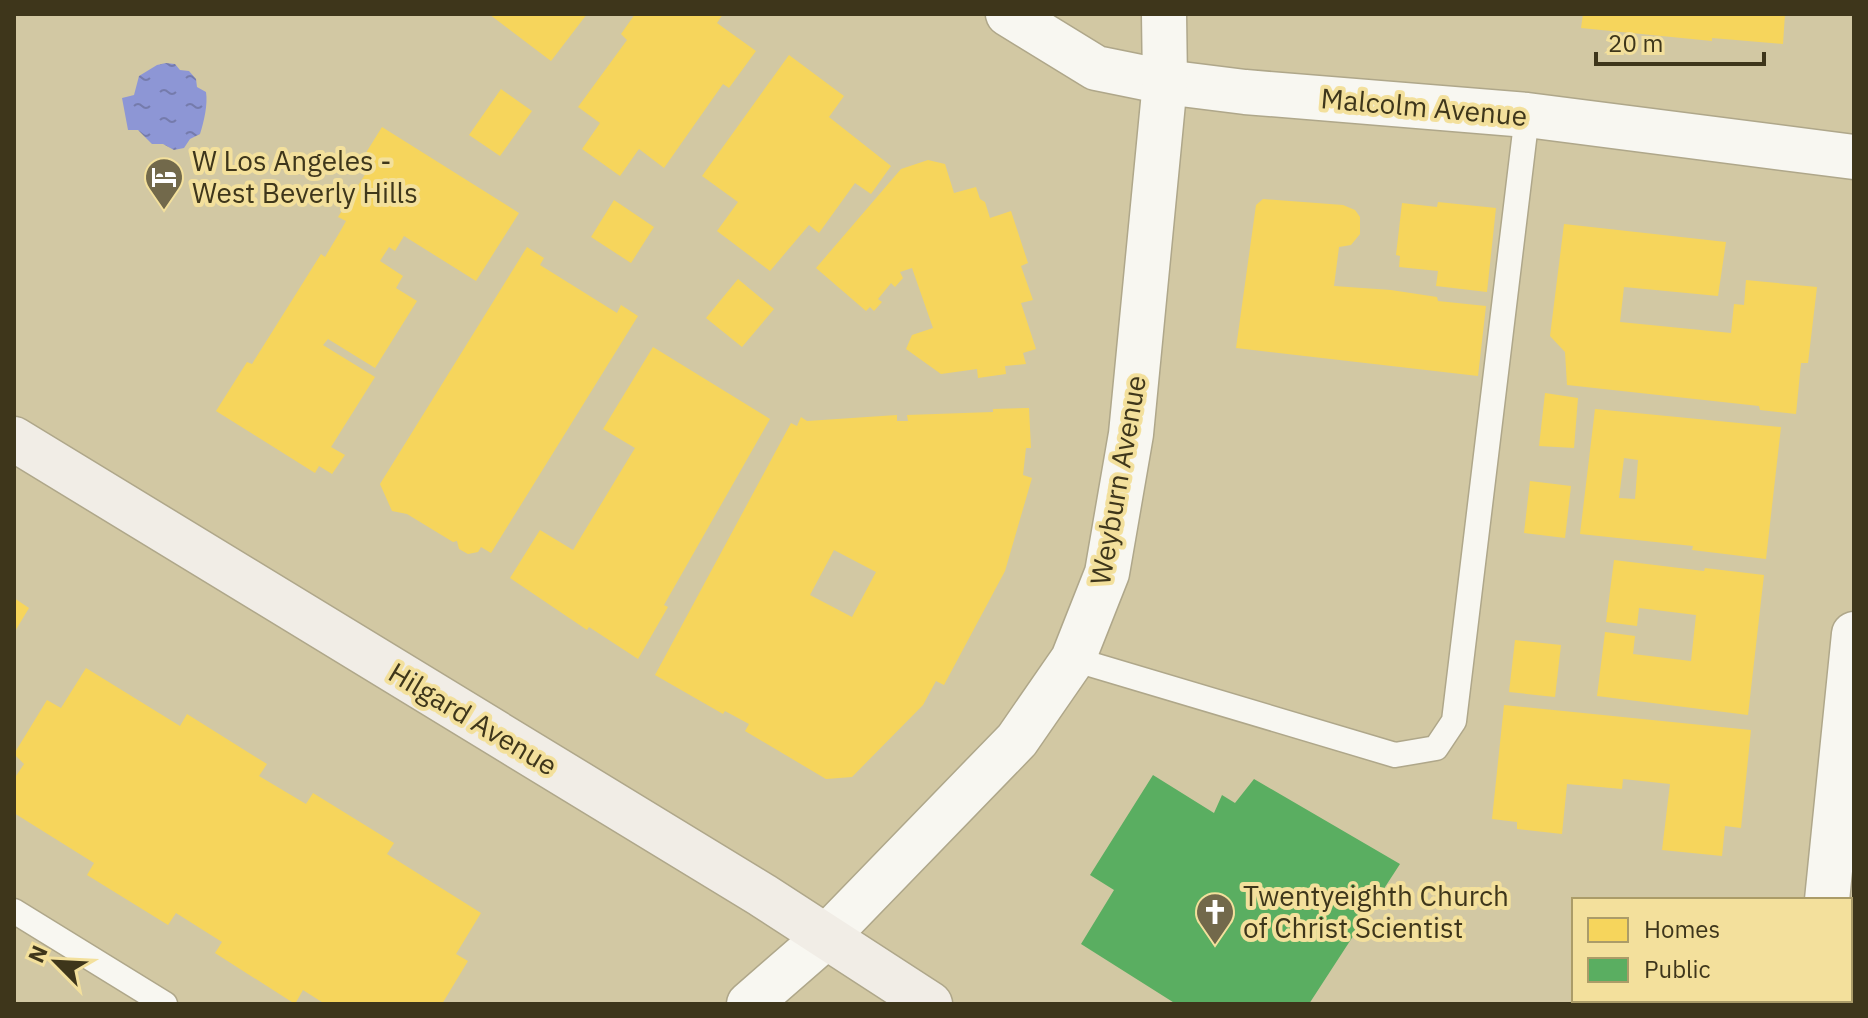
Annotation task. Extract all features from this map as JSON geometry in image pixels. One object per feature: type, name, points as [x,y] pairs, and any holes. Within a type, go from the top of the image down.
[{"type":"street","name":"Malcolm Avenue","points":[[1008,14],[1096,68],[1165,82],[1245,92],[1527,115],[1854,157]]},
{"type":"street","name":"Weyburn Avenue","points":[[749,1004],[826,937],[1017,740],[1073,659],[1107,573],[1131,434],[1165,82],[1164,14]]},
{"type":"street","name":"Hilgard Avenue","points":[[14,439],[762,895],[930,1004]]},
{"type":"street","points":[[1827,898],[1854,634]]},
{"type":"lane","points":[[1073,659],[1395,755],[1436,748],[1454,721],[1527,115]]},
{"type":"lane","points":[[14,911],[165,1004]]},
{"type":"water","points":[[166,63],[189,71],[196,79],[197,87],[206,92],[200,134],[190,139],[184,148],[174,150],[163,144],[152,144],[138,130],[128,130],[122,98],[134,95],[139,76]]},
{"type":"building: Homes","points":[[489,14],[587,14],[551,61]]},
{"type":"building: Homes","points":[[635,14],[723,14],[717,23],[756,51],[729,88],[723,84],[664,168],[639,149],[620,176],[582,149],[600,123],[578,107],[627,40],[621,34]]},
{"type":"building: Homes","points":[[1583,14],[1785,14],[1783,44],[1712,38],[1712,41],[1581,28]]},
{"type":"building: Homes","points":[[789,55],[844,96],[829,117],[891,166],[871,194],[855,183],[819,233],[809,225],[770,271],[717,231],[738,202],[702,176]]},
{"type":"building: Homes","points":[[501,89],[532,111],[500,156],[469,135]]},
{"type":"building: Homes","points":[[382,127],[519,213],[476,281],[404,236],[395,251],[389,247],[380,261],[403,276],[396,288],[417,301],[375,368],[328,339],[323,345],[375,377],[331,447],[345,455],[332,474],[319,466],[315,473],[216,411],[247,362],[252,364],[321,254],[325,257],[341,230],[346,221],[338,217],[373,162],[364,156]]},
{"type":"building: Homes","points":[[928,160],[945,164],[954,193],[976,187],[990,218],[1011,211],[1028,263],[1021,266],[1033,300],[1021,303],[1036,349],[1023,353],[1026,364],[1005,366],[1006,374],[978,378],[977,369],[941,374],[906,349],[912,335],[933,328],[912,268],[900,272],[903,278],[895,287],[891,283],[878,299],[882,302],[874,311],[870,307],[866,311],[816,268],[901,169]]},
{"type":"building: Homes","points":[[1263,199],[1343,205],[1355,210],[1360,217],[1360,234],[1351,245],[1339,247],[1334,286],[1391,290],[1437,297],[1438,301],[1486,306],[1478,376],[1236,348],[1256,205]]},
{"type":"building: Homes","points":[[614,200],[654,227],[631,263],[591,237]]},
{"type":"building: Homes","points":[[1438,202],[1496,208],[1487,292],[1436,286],[1438,271],[1399,267],[1400,256],[1396,255],[1402,203],[1437,207]]},
{"type":"building: Homes","points":[[1564,224],[1726,242],[1718,296],[1624,287],[1620,322],[1731,333],[1734,304],[1744,305],[1746,280],[1817,287],[1808,363],[1801,363],[1796,414],[1760,410],[1759,406],[1567,385],[1565,352],[1550,336]]},
{"type":"building: Homes","points":[[527,247],[544,258],[540,265],[617,313],[621,305],[638,316],[491,553],[481,547],[478,552],[468,554],[459,549],[457,541],[453,542],[407,514],[392,511],[380,484]]},
{"type":"building: Homes","points":[[738,279],[774,309],[742,347],[706,318]]},
{"type":"building: Homes","points":[[653,347],[770,419],[664,605],[668,607],[638,659],[589,627],[587,630],[510,578],[540,530],[573,550],[635,448],[603,429]]},
{"type":"building: Homes","points":[[1545,393],[1578,398],[1574,448],[1539,446]]},
{"type":"building: Homes","points":[[1029,408],[1031,448],[1026,448],[1023,475],[1032,478],[1005,571],[944,685],[936,681],[923,705],[852,777],[826,779],[745,731],[749,724],[725,711],[723,714],[655,675],[791,423],[797,426],[801,417],[807,421],[897,415],[897,421],[908,421],[907,415],[993,412],[993,409]],"holes":[[[834,550],[876,572],[852,617],[810,595]]]},
{"type":"building: Homes","points":[[1595,409],[1781,427],[1766,559],[1692,550],[1693,546],[1580,534]],"holes":[[[1624,458],[1638,460],[1635,499],[1619,498]]]},
{"type":"building: Homes","points":[[1530,481],[1571,486],[1565,538],[1524,533]]},
{"type":"building: Homes","points":[[1614,560],[1764,575],[1748,715],[1597,696],[1605,632],[1635,636],[1633,654],[1691,661],[1696,615],[1639,608],[1637,626],[1606,622]]},
{"type":"building: Homes","points":[[14,598],[29,608],[14,633]]},
{"type":"building: Homes","points":[[1515,640],[1561,645],[1555,697],[1509,692]]},
{"type":"building: Homes","points":[[86,668],[180,726],[187,714],[267,764],[259,776],[306,804],[313,793],[394,843],[387,854],[481,913],[456,954],[468,961],[442,1004],[325,1004],[303,990],[295,1004],[215,953],[222,942],[176,913],[168,925],[87,875],[94,863],[14,813],[14,779],[24,764],[14,754],[47,700],[61,708]]},
{"type":"building: Homes","points":[[1504,705],[1751,730],[1741,828],[1725,826],[1722,856],[1662,850],[1670,784],[1623,779],[1622,789],[1567,784],[1562,834],[1517,829],[1517,822],[1492,819]]},
{"type":"building: Public","points":[[1153,775],[1214,813],[1222,795],[1235,803],[1254,779],[1400,864],[1309,1004],[1176,1004],[1081,944],[1114,890],[1090,875]]},
{"type":"place","name":"W Los Angeles - West Beverly Hills","points":[[164,211]]},
{"type":"place","name":"Twentyeighth Church of Christ Scientist","points":[[1215,946]]}]
